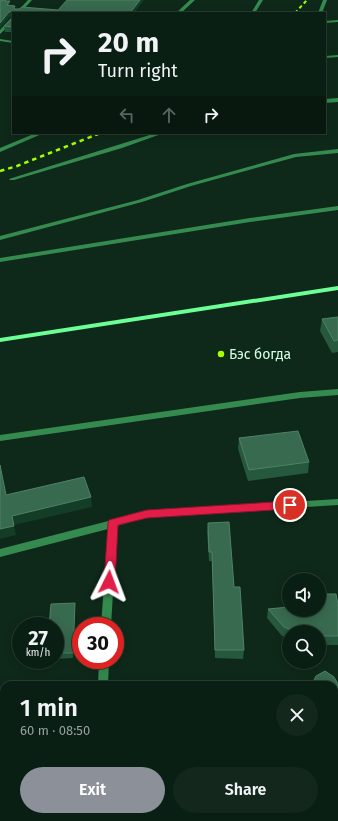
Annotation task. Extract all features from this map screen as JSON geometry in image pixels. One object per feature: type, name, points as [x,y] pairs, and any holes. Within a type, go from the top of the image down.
[{"type":"street","points":[[19,12],[30,0]]},
{"type":"street","points":[[179,12],[193,0]]},
{"type":"street","points":[[254,12],[261,0]]},
{"type":"street","points":[[320,12],[326,0]]},
{"type":"street","points":[[0,33],[12,20]]},
{"type":"street","points":[[326,22],[338,21]]},
{"type":"street","points":[[0,40],[12,42]]},
{"type":"street","points":[[326,57],[338,56]]},
{"type":"street","points":[[326,101],[338,100]]},
{"type":"street","points":[[0,150],[39,134]]},
{"type":"street","points":[[12,179],[120,147],[158,134]]},
{"type":"street","points":[[0,238],[140,201],[189,185],[296,155],[338,151]]},
{"type":"street","points":[[0,260],[250,220],[338,208]]},
{"type":"street","points":[[0,340],[338,288]]},
{"type":"street","points":[[0,438],[300,395],[338,392]]},
{"type":"street","points":[[0,553],[101,528],[113,523],[147,514],[338,502]]},
{"type":"street","points":[[107,617],[113,523]]},
{"type":"street","points":[[103,681],[104,669]]},
{"type":"building","points":[[0,0],[10,1],[7,5],[15,6],[15,9],[22,7],[58,10],[67,0],[140,0],[131,12],[12,11],[9,12],[0,23]]},
{"type":"building","points":[[12,19],[12,27],[4,26]]},
{"type":"building","points":[[338,317],[338,340],[334,341],[322,319]]},
{"type":"building","points":[[298,431],[309,462],[249,470],[239,438]]},
{"type":"building","points":[[0,465],[6,495],[84,477],[91,497],[12,516],[14,526],[0,529]]},
{"type":"building","points":[[229,522],[234,587],[240,587],[244,650],[215,650],[212,552],[209,552],[208,523]]},
{"type":"building","points":[[326,594],[336,594],[338,605],[338,636],[326,636],[326,625],[282,625],[268,609],[282,608],[282,617],[326,617]]},
{"type":"building","points":[[75,603],[74,617],[72,617],[72,653],[64,653],[64,617],[50,617],[51,604]]},
{"type":"building","points":[[325,671],[334,677],[336,681],[314,681],[316,676]]},
{"type":"railway","points":[[296,12],[307,0]]},
{"type":"railway","points":[[0,171],[17,166],[98,134]]},
{"type":"place","name":"Бэс богда","points":[[221,354]]},
{"type":"route","points":[[109,582],[113,523],[147,514],[290,505]]}]
